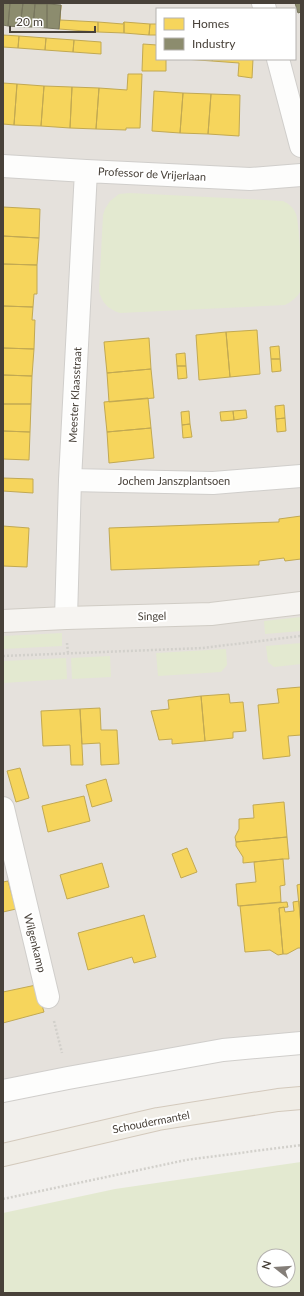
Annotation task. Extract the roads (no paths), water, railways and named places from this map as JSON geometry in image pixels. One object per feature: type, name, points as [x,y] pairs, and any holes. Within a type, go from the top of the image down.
[{"type":"main road","name":"Schoudermantel","points":[[3,1154],[158,1119],[278,1100],[301,1098]]},
{"type":"street","points":[[278,60],[301,146]]},
{"type":"street","name":"Professor de Vrijerlaan","points":[[3,166],[250,179],[301,176]]},
{"type":"street","name":"Meester Klaasstraat","points":[[66,618],[70,480],[86,171]]},
{"type":"street","name":"Jochem Janszplantsoen","points":[[70,480],[213,483],[301,476]]},
{"type":"street","name":"Singel","points":[[3,621],[211,614],[301,603]]},
{"type":"street","name":"Wilgenkamp","points":[[3,808],[48,997]]},
{"type":"street","points":[[3,1092],[68,1078],[223,1050],[301,1043]]}]
